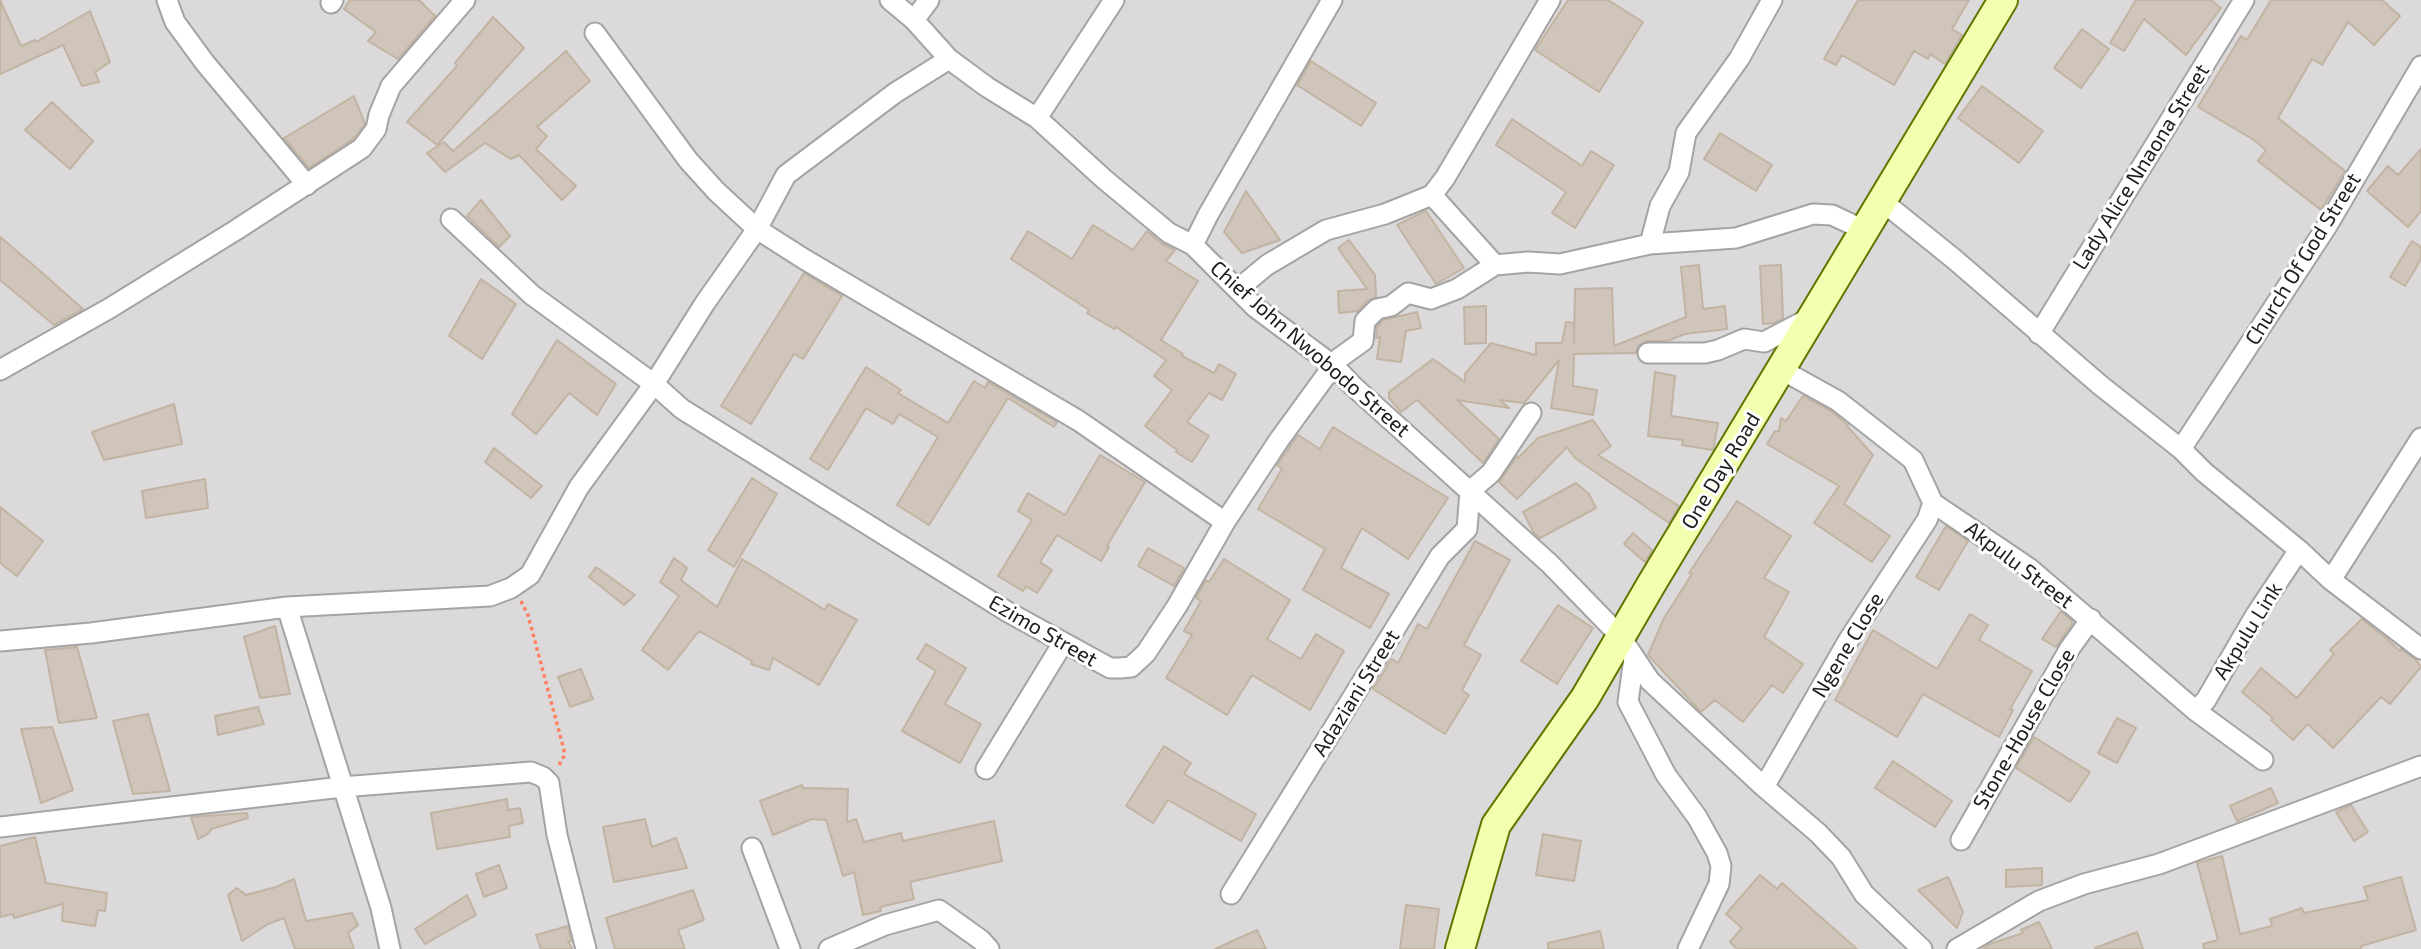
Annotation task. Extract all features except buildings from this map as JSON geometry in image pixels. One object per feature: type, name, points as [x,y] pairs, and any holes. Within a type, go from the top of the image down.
[{"type":"main road","name":"One Day Road","points":[[1460,949],[1496,825],[1585,698],[1627,647],[1782,370],[2003,0]]},
{"type":"street","points":[[167,0],[174,22],[197,53],[307,185]]},
{"type":"street","points":[[0,370],[110,308],[362,148],[372,137],[391,86],[466,0]]},
{"type":"street","name":"Chief John Nwobodo Street","points":[[890,0],[914,20],[949,59],[1037,118],[1169,233],[1194,245],[1256,308],[1334,366],[1550,564],[1627,647],[1659,689],[1763,787],[1818,833],[1841,857],[1864,894],[1922,949]]},
{"type":"street","points":[[914,20],[929,0]]},
{"type":"street","points":[[1037,118],[1114,0]]},
{"type":"street","points":[[1194,245],[1225,184],[1332,0]]},
{"type":"street","points":[[1238,289],[1267,265],[1326,230],[1385,214],[1432,195],[1445,178],[1550,0]]},
{"type":"street","points":[[1650,244],[1660,206],[1679,172],[1686,133],[1739,59],[1772,0]]},
{"type":"street","name":"Lady Alice Nnaona Street","points":[[2039,334],[2244,0]]},
{"type":"street","points":[[595,33],[688,160],[716,191],[757,229],[803,259],[1079,421],[1225,522]]},
{"type":"street","points":[[0,640],[91,632],[287,607],[490,596],[515,586],[530,575],[579,487],[654,384],[705,303],[757,229],[786,175],[895,93],[949,59]]},
{"type":"street","name":"Church Of God Street","points":[[2181,449],[2327,226],[2421,66]]},
{"type":"street","points":[[1432,195],[1495,265],[1528,262],[1560,264],[1650,244],[1737,238],[1813,214],[1832,215],[1864,230]]},
{"type":"street","points":[[1882,201],[1954,259],[2039,334],[2181,449],[2204,472],[2300,550],[2330,580],[2421,649]]},
{"type":"street","name":"Ezimo Street","points":[[451,219],[532,295],[654,384],[682,409],[1008,612],[1110,668],[1131,667],[1146,653],[1177,606],[1225,522],[1279,440],[1338,359],[1363,341],[1365,321],[1377,309],[1391,306],[1408,293],[1431,299],[1457,289],[1495,265]]},
{"type":"street","points":[[1648,353],[1705,353],[1744,339],[1764,342],[1814,316]]},
{"type":"street","points":[[1782,370],[1838,401],[1913,460],[1933,503]]},
{"type":"street","points":[[1470,491],[1491,473],[1531,413]]},
{"type":"street","points":[[2330,580],[2421,438]]},
{"type":"street","name":"Adaziani Street","points":[[1231,894],[1440,556],[1467,529],[1470,491]]},
{"type":"street","name":"Akpulu Street","points":[[1933,503],[2029,568],[2196,711],[2263,760]]},
{"type":"street","name":"Ngene Close","points":[[1763,787],[1848,641],[1927,520],[1933,503]]},
{"type":"street","name":"Akpulu Link","points":[[2196,711],[2206,700],[2255,616],[2300,550]]},
{"type":"street","points":[[287,607],[381,908],[390,949]]},
{"type":"street","name":"Stone-House Close","points":[[1961,840],[2070,648],[2091,619]]},
{"type":"street","points":[[986,769],[1063,643]]},
{"type":"street","points":[[1627,647],[1628,702],[1666,775],[1698,817],[1721,866],[1719,884],[1688,949]]},
{"type":"street","points":[[1956,949],[2039,901],[2084,884],[2160,864],[2421,766]]},
{"type":"street","points":[[0,827],[342,787],[531,772],[543,777],[551,792],[560,849],[586,949]]},
{"type":"street","points":[[752,848],[790,949]]},
{"type":"street","points":[[830,949],[885,925],[939,910],[981,940],[989,949]]},
{"type":"path","points":[[515,586],[528,615],[564,750],[561,763],[546,781]]},
{"type":"shaded area","points":[[0,0],[2421,0],[2421,949],[0,949]]}]
